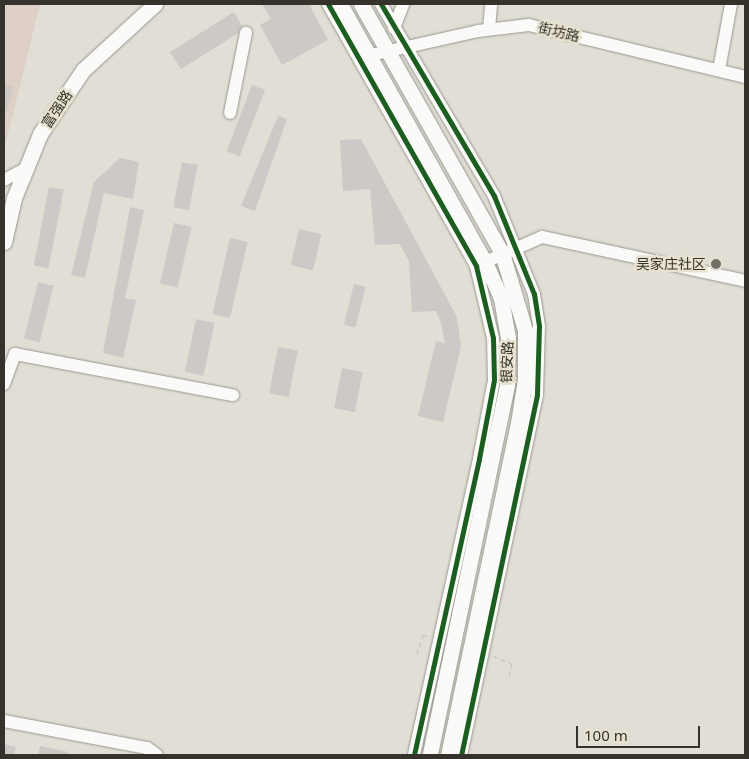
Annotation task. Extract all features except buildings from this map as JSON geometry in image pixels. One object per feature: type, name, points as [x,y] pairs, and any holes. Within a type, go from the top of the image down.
[{"type":"main road","name":"富强路","points":[[4,242],[26,169],[40,134],[83,70],[155,4]]},
{"type":"main road","name":"银安路","points":[[340,4],[371,55],[481,264],[501,298],[505,322],[507,385],[430,755]]},
{"type":"main road","name":"银安路","points":[[361,4],[502,253],[522,314],[525,379],[448,755]]},
{"type":"street","points":[[328,4],[481,264],[493,338],[494,380],[414,755]]},
{"type":"street","points":[[381,4],[404,48],[494,196],[518,247],[534,294],[540,371],[461,755]]},
{"type":"street","points":[[394,28],[404,4]]},
{"type":"street","points":[[489,29],[492,4]]},
{"type":"street","points":[[719,70],[731,4]]},
{"type":"street","name":"街坊路","points":[[371,55],[489,29],[529,25],[745,77]]},
{"type":"street","points":[[230,113],[246,33]]},
{"type":"street","points":[[4,180],[26,169]]},
{"type":"street","points":[[481,264],[502,253],[542,237],[745,281]]},
{"type":"street","points":[[4,384],[15,354],[233,395]]},
{"type":"street","points":[[4,721],[147,748],[157,755]]},
{"type":"path","points":[[417,654],[423,635]]},
{"type":"path","points":[[482,651],[512,664],[508,680]]},
{"type":"shaded area","points":[[4,4],[40,4],[4,151]]},
{"type":"cycle path","points":[[328,4],[476,266],[493,338],[494,380],[479,459],[414,755]]},
{"type":"cycle path","points":[[381,4],[494,196],[534,294],[539,326],[537,395],[461,755]]},
{"type":"place","name":"吴家庄社区","points":[[716,264]]}]
